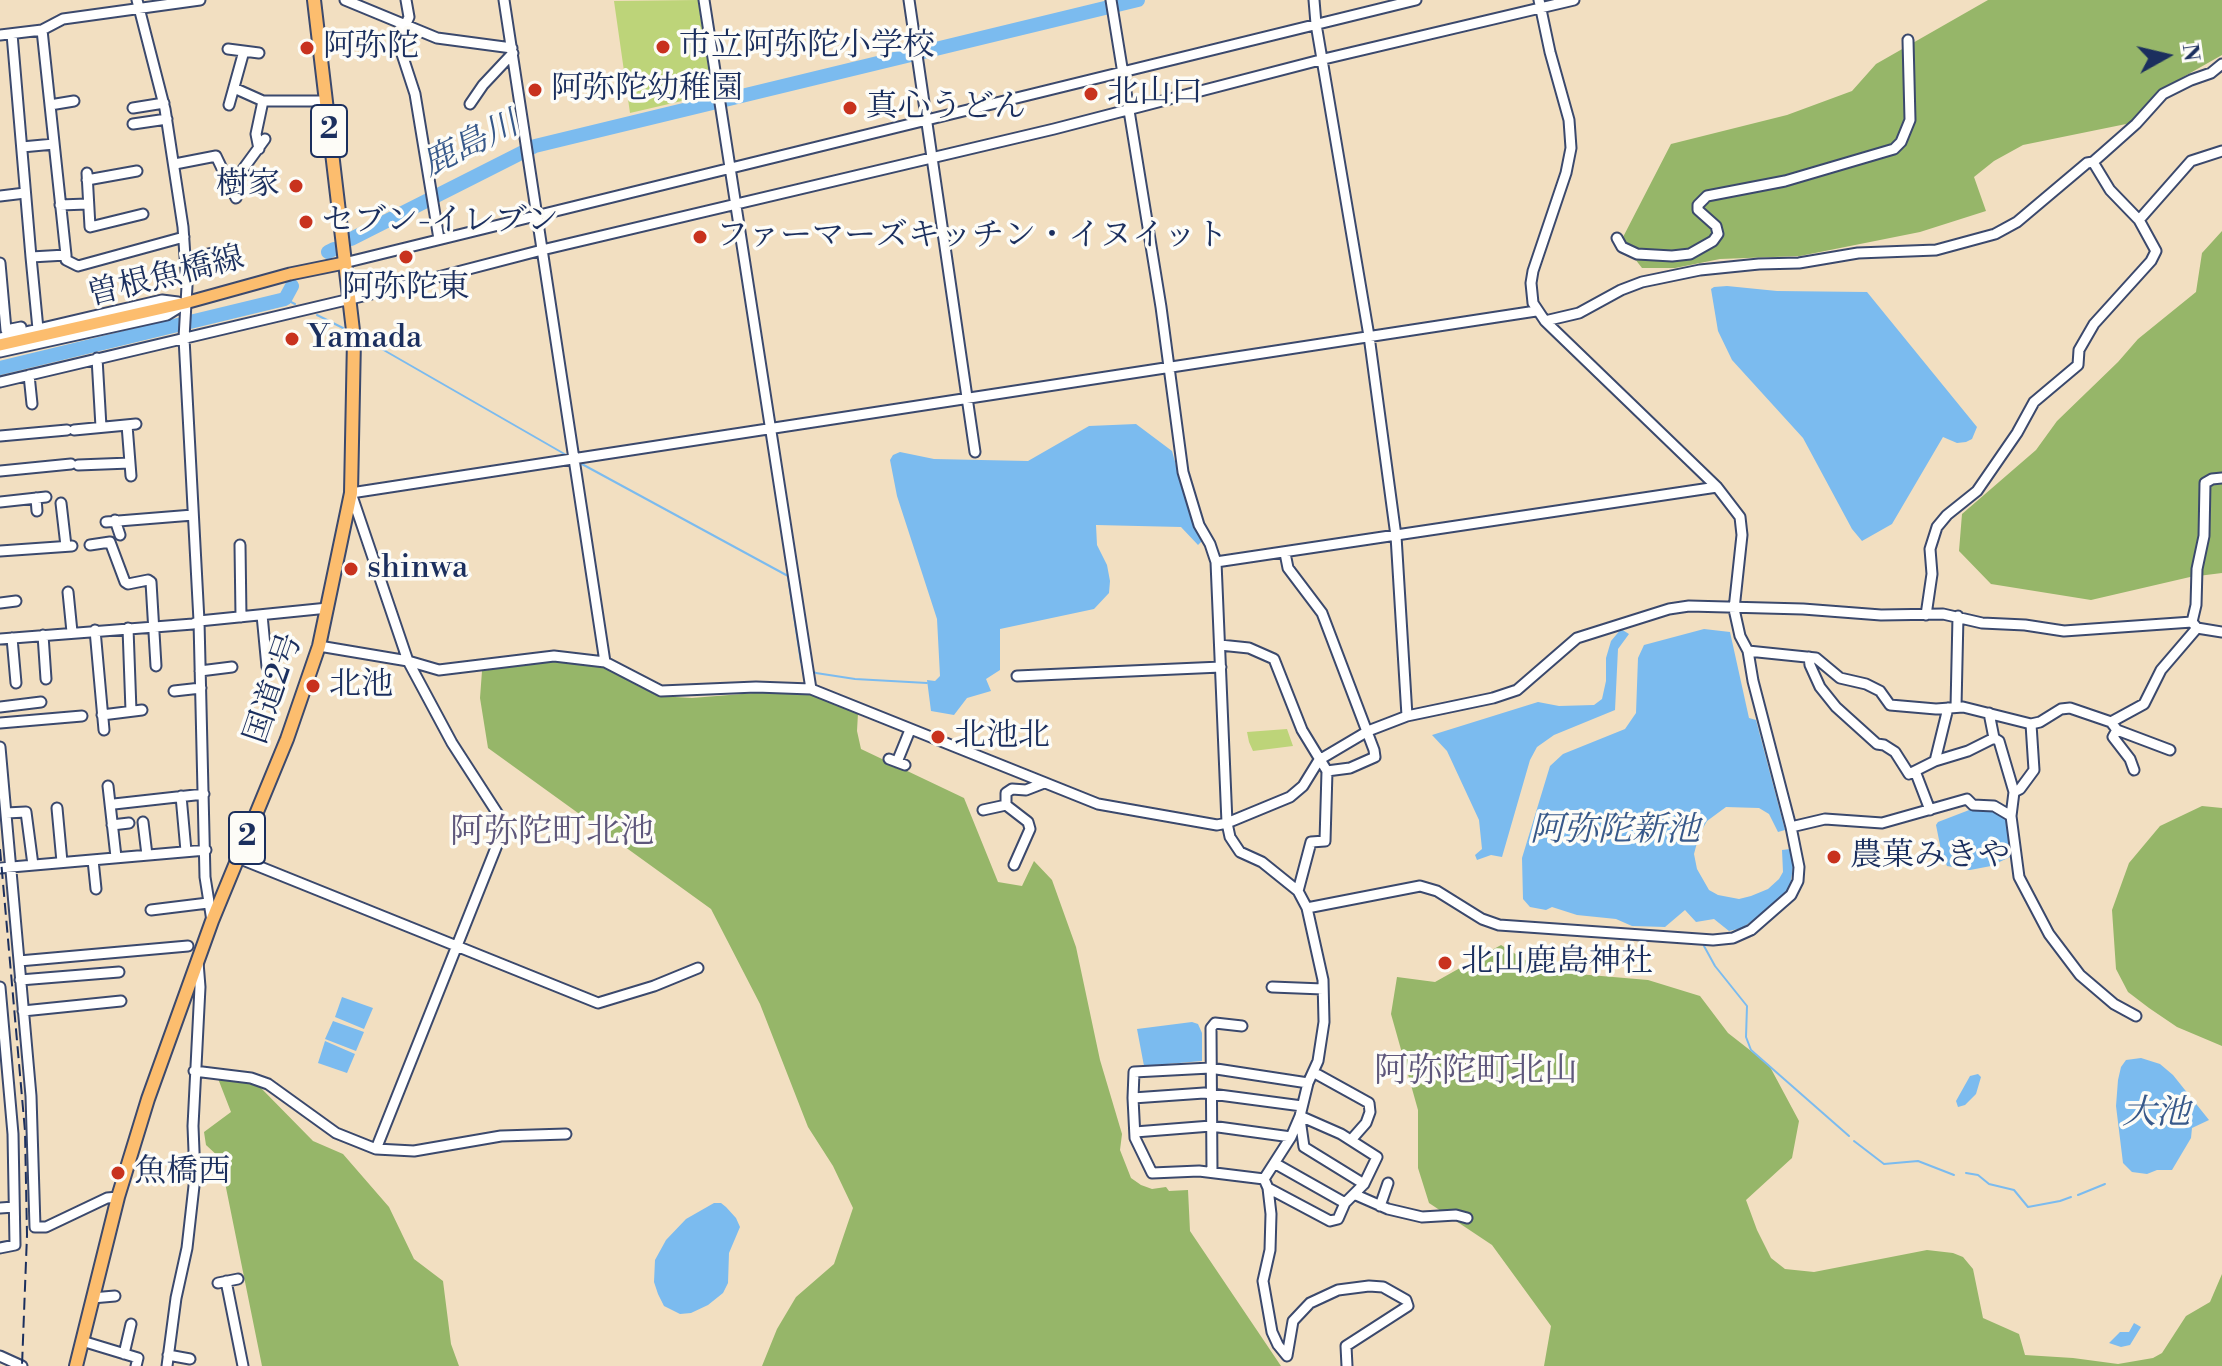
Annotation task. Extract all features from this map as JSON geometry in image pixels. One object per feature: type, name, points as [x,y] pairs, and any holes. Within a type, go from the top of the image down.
[{"type":"highway","name":"国道2号","points":[[76,1366],[118,1197],[148,1099],[198,958],[287,739],[319,646],[351,493],[355,366],[350,299],[314,0]]},
{"type":"main road","name":"曽根魚橋線","points":[[0,345],[115,318],[185,308],[290,274],[344,263]]},
{"type":"street","points":[[0,35],[42,30],[63,19],[138,4],[200,0]]},
{"type":"street","points":[[345,0],[437,38],[512,51]]},
{"type":"street","points":[[406,0],[409,17],[398,42],[415,94],[439,239]]},
{"type":"street","points":[[504,0],[605,662]]},
{"type":"street","points":[[704,0],[811,689]]},
{"type":"street","points":[[909,0],[975,452]]},
{"type":"street","points":[[1111,0],[1170,368],[1183,472],[1199,525],[1216,562],[1230,837],[1240,852],[1262,862],[1298,891],[1307,908],[1323,989],[1322,1046],[1291,1137],[1266,1183],[1271,1214],[1270,1250],[1263,1281],[1272,1332],[1287,1356],[1293,1321],[1310,1303],[1338,1290],[1383,1287],[1406,1300],[1408,1306],[1346,1346],[1347,1366]]},
{"type":"street","points":[[1314,0],[1369,336],[1396,536],[1407,716]]},
{"type":"street","points":[[344,263],[1416,0]]},
{"type":"street","points":[[0,382],[184,334],[350,299],[931,156],[1054,129],[1540,4],[1574,0]]},
{"type":"street","points":[[138,4],[164,103],[184,237],[184,334],[199,621],[208,903],[212,921]]},
{"type":"street","points":[[1307,908],[1420,886],[1437,891],[1482,919],[1499,925],[1713,940],[1733,938],[1751,930],[1791,895],[1798,881],[1799,867],[1791,827],[1748,651],[1740,636],[1734,609],[1742,525],[1736,508],[1536,311],[1531,283],[1533,271],[1566,173],[1571,148],[1569,120],[1540,4]]},
{"type":"street","points":[[42,30],[66,260],[78,266],[184,237]]},
{"type":"street","points":[[12,34],[37,327]]},
{"type":"street","points":[[1617,238],[1622,247],[1637,254],[1690,254],[1713,241],[1718,234],[1716,226],[1698,210],[1698,205],[1707,196],[1785,181],[1894,149],[1901,142],[1910,120],[1908,40]]},
{"type":"street","points":[[228,49],[259,53]]},
{"type":"street","points":[[229,105],[244,51]]},
{"type":"street","points":[[470,104],[512,51]]},
{"type":"street","points":[[1545,321],[1579,313],[1642,282],[1700,270],[1799,263],[1858,253],[1936,250],[1983,238],[2017,222],[2087,163],[2093,162],[2136,124],[2163,94],[2211,73],[2222,64]]},
{"type":"street","points":[[234,88],[263,101],[326,101]]},
{"type":"street","points":[[50,105],[74,101]]},
{"type":"street","points":[[259,149],[256,134],[263,101]]},
{"type":"street","points":[[133,108],[164,103]]},
{"type":"street","points":[[133,124],[167,119]]},
{"type":"street","points":[[230,187],[265,139]]},
{"type":"street","points":[[22,147],[54,144]]},
{"type":"street","points":[[2139,220],[2191,161],[2222,151]]},
{"type":"street","points":[[175,164],[216,156],[236,198]]},
{"type":"street","points":[[1926,615],[1932,574],[1930,549],[1937,527],[1977,491],[2017,433],[2034,402],[2078,365],[2079,350],[2094,324],[2151,261],[2156,251],[2139,220],[2110,190],[2093,162]]},
{"type":"street","points":[[137,171],[87,176],[90,227],[143,214]]},
{"type":"street","points":[[0,196],[25,193]]},
{"type":"street","points":[[60,205],[87,204]]},
{"type":"street","points":[[185,259],[222,251]]},
{"type":"street","points":[[31,257],[66,255]]},
{"type":"street","points":[[0,263],[2,333],[162,300],[185,308]]},
{"type":"street","points":[[0,352],[167,315],[185,308]]},
{"type":"street","points":[[376,1149],[505,825],[445,732],[408,661],[351,493],[771,426],[1536,311]]},
{"type":"street","points":[[97,358],[101,427]]},
{"type":"street","points":[[29,375],[32,404]]},
{"type":"street","points":[[132,424],[88,429],[74,430],[132,424]]},
{"type":"street","points":[[131,476],[132,424]]},
{"type":"street","points":[[0,436],[67,430]]},
{"type":"street","points":[[0,471],[130,463]]},
{"type":"street","points":[[2134,770],[2130,759],[2113,737],[2114,726],[2144,704],[2161,670],[2194,625],[2198,561],[2204,536],[2205,483],[2222,478]]},
{"type":"street","points":[[1216,562],[1717,487]]},
{"type":"street","points":[[0,502],[41,498],[37,511]]},
{"type":"street","points":[[0,551],[69,546],[61,503]]},
{"type":"street","points":[[120,535],[111,521],[193,515]]},
{"type":"street","points":[[90,545],[110,542],[128,584],[151,582],[156,666]]},
{"type":"street","points":[[240,545],[241,617]]},
{"type":"street","points":[[1285,553],[1288,568],[1322,613],[1368,731],[1375,757],[1344,770],[1327,771]]},
{"type":"street","points":[[68,592],[72,632]]},
{"type":"street","points":[[0,603],[16,601]]},
{"type":"street","points":[[319,646],[408,661],[439,670],[554,656],[605,662],[661,691],[756,687],[811,689],[1098,804],[1217,825],[1290,797],[1303,786],[1319,760],[1368,731],[1407,716],[1517,690],[1577,638],[1682,607],[1958,616],[1982,623],[2064,631],[2194,625],[2222,632]]},
{"type":"street","points":[[0,639],[193,624],[328,608]]},
{"type":"street","points":[[262,615],[269,648],[267,667]]},
{"type":"street","points":[[1935,761],[1952,708],[1958,616]]},
{"type":"street","points":[[102,715],[137,711],[128,628]]},
{"type":"street","points":[[92,630],[102,715],[101,730],[92,630]]},
{"type":"street","points":[[43,635],[46,679]]},
{"type":"street","points":[[12,638],[16,683]]},
{"type":"street","points":[[1220,645],[1249,648],[1274,659],[1296,716],[1327,771],[1325,841],[1311,842],[1298,891]]},
{"type":"street","points":[[1748,651],[1816,658],[1840,678],[1880,691],[1890,705],[1952,708],[1989,713],[2031,724],[2061,709],[2078,710],[2170,750]]},
{"type":"street","points":[[1809,657],[1820,687],[1836,707],[1877,744],[1895,752],[1909,774],[1994,738]]},
{"type":"street","points":[[200,671],[232,667]]},
{"type":"street","points":[[1017,676],[1221,667]]},
{"type":"street","points":[[174,691],[201,688]]},
{"type":"street","points":[[0,707],[41,702]]},
{"type":"street","points":[[1989,713],[1994,738],[2002,750],[2014,792],[2011,816],[2019,877],[2049,934],[2080,975],[2094,989],[2136,1016]]},
{"type":"street","points":[[0,723],[54,714],[82,716]]},
{"type":"street","points":[[2014,792],[2020,789],[2034,770],[2031,724]]},
{"type":"street","points":[[897,762],[910,730]]},
{"type":"street","points":[[0,747],[6,813],[5,868],[19,961],[31,1096],[35,1227],[46,1227],[107,1198],[118,1197]]},
{"type":"street","points":[[1915,771],[1930,810]]},
{"type":"street","points":[[1006,805],[1006,793],[1012,789],[1026,790],[1044,783]]},
{"type":"street","points":[[108,786],[116,857]]},
{"type":"street","points":[[114,804],[127,798],[204,794]]},
{"type":"street","points":[[181,796],[186,851]]},
{"type":"street","points":[[1791,827],[1825,819],[1882,823],[1967,799],[1973,805],[1994,806],[2011,816]]},
{"type":"street","points":[[983,810],[1006,805],[1028,822],[1030,829],[1014,865]]},
{"type":"street","points":[[57,808],[62,862]]},
{"type":"street","points":[[6,813],[26,812],[33,865]]},
{"type":"street","points":[[143,822],[147,855]]},
{"type":"street","points":[[112,825],[129,823]]},
{"type":"street","points":[[5,868],[206,850]]},
{"type":"street","points":[[238,858],[598,1003],[698,968]]},
{"type":"street","points":[[93,860],[96,889]]},
{"type":"street","points":[[155,906],[208,903]]},
{"type":"street","points":[[19,961],[91,950],[173,944],[188,946]]},
{"type":"street","points":[[190,1359],[167,1361],[187,1248],[195,1177],[194,1071],[200,987],[198,958]]},
{"type":"street","points":[[20,980],[95,978],[119,972]]},
{"type":"street","points":[[0,987],[11,1116],[15,1245],[0,1248]]},
{"type":"street","points":[[1272,987],[1323,989]]},
{"type":"street","points":[[23,1011],[121,1001]]},
{"type":"street","points":[[1212,1172],[1211,1028],[1215,1023],[1242,1026]]},
{"type":"street","points":[[1211,1043],[1225,1044]]},
{"type":"street","points":[[1133,1098],[1210,1093],[1301,1111],[1351,1140],[1377,1157],[1356,1195],[1345,1203],[1338,1219],[1330,1221],[1266,1183],[1212,1172],[1152,1173],[1135,1138],[1133,1098],[1134,1072],[1210,1068],[1308,1083]]},
{"type":"street","points":[[194,1071],[251,1078],[268,1084],[336,1133],[376,1149],[414,1151],[501,1136],[566,1134]]},
{"type":"street","points":[[1313,1072],[1369,1103],[1366,1123],[1351,1140]]},
{"type":"street","points":[[1301,1111],[1304,1147],[1364,1184]]},
{"type":"street","points":[[0,1117],[11,1116]]},
{"type":"street","points":[[1135,1132],[1211,1126],[1291,1137]]},
{"type":"street","points":[[0,1154],[13,1153]]},
{"type":"street","points":[[1276,1164],[1345,1203]]},
{"type":"street","points":[[1380,1206],[1388,1183]]},
{"type":"street","points":[[1356,1195],[1380,1206],[1422,1217],[1456,1215],[1467,1218]]},
{"type":"street","points":[[0,1208],[14,1207]]},
{"type":"street","points":[[238,1279],[222,1282],[243,1366]]},
{"type":"street","points":[[92,1298],[115,1296]]},
{"type":"street","points":[[124,1354],[131,1324]]},
{"type":"street","points":[[82,1341],[138,1358],[136,1366]]},
{"type":"street","points":[[0,1357],[22,1366]]},
{"type":"green space","name":"市立阿弥陀小学校","points":[[698,0],[712,94],[630,113],[614,1]]},
{"type":"green space","points":[[1988,0],[2222,0],[2222,55],[2169,85],[2131,123],[2023,145],[1994,161],[1974,177],[1986,211],[1920,232],[1800,256],[1720,259],[1675,268],[1642,268],[1621,241],[1671,144],[1787,115],[1852,91],[1876,64]]},
{"type":"green space","points":[[2222,231],[2222,573],[2190,577],[2091,600],[1991,584],[1959,551],[1962,514],[2036,450],[2057,421],[2138,339],[2196,292],[2202,253]]},
{"type":"green space","points":[[551,660],[602,666],[658,696],[692,698],[779,691],[813,694],[858,713],[857,731],[861,749],[964,798],[998,882],[1022,886],[1034,861],[1052,880],[1076,947],[1100,1060],[1122,1134],[1120,1150],[1131,1178],[1152,1189],[1188,1190],[1190,1231],[1281,1366],[762,1366],[777,1329],[796,1297],[834,1264],[853,1208],[833,1166],[808,1127],[760,1004],[711,909],[488,748],[480,698],[482,671]]},
{"type":"green space","points":[[1287,729],[1293,746],[1253,751],[1247,732]]},
{"type":"green space","points":[[2202,806],[2222,808],[2222,1046],[2177,1027],[2149,1008],[2128,992],[2116,969],[2112,910],[2129,863],[2160,826]]},
{"type":"green space","points":[[1501,945],[1543,971],[1648,980],[1700,996],[1728,1033],[1769,1065],[1799,1121],[1792,1158],[1746,1200],[1771,1258],[1785,1269],[1814,1272],[1927,1250],[1953,1253],[1963,1257],[1973,1269],[1983,1318],[2019,1334],[2025,1355],[2118,1364],[2153,1358],[2162,1353],[2186,1316],[2210,1302],[2222,1274],[2222,1366],[1544,1366],[1551,1326],[1492,1245],[1429,1203],[1418,1168],[1418,1110],[1391,1014],[1397,977],[1435,982]]},
{"type":"green space","points":[[217,1076],[258,1085],[313,1141],[343,1154],[389,1207],[414,1259],[443,1281],[451,1344],[459,1366],[262,1366],[220,1158],[206,1145],[204,1132],[231,1112]]},
{"type":"water","points":[[1727,286],[1777,291],[1867,292],[1977,427],[1972,439],[1966,442],[1957,443],[1943,437],[1892,524],[1862,541],[1852,529],[1803,438],[1732,360],[1718,331],[1711,289]]},
{"type":"water","points":[[1136,424],[1172,451],[1192,522],[1202,541],[1198,545],[1181,527],[1096,525],[1097,545],[1107,565],[1109,593],[1094,609],[1000,629],[1000,670],[986,679],[991,691],[967,698],[954,715],[931,711],[927,680],[935,681],[940,676],[937,619],[897,496],[890,460],[893,455],[900,452],[934,459],[1028,461],[1089,426]]},
{"type":"water","points":[[1621,629],[1629,634],[1618,649],[1615,710],[1554,735],[1537,747],[1530,760],[1502,857],[1491,855],[1477,860],[1475,855],[1482,849],[1479,820],[1447,751],[1432,735],[1538,702],[1559,706],[1594,705],[1602,699],[1606,658],[1611,641]]},
{"type":"water","name":"阿弥陀新池","points":[[1704,629],[1730,632],[1749,718],[1756,720],[1785,830],[1778,832],[1769,814],[1759,808],[1726,807],[1707,821],[1699,835],[1694,854],[1697,869],[1709,890],[1739,899],[1768,889],[1779,879],[1783,872],[1782,850],[1790,849],[1793,867],[1790,887],[1766,911],[1742,928],[1729,931],[1714,919],[1696,922],[1685,910],[1665,927],[1632,926],[1616,919],[1577,915],[1552,907],[1546,910],[1530,907],[1523,899],[1522,858],[1550,766],[1563,754],[1625,729],[1636,713],[1638,658],[1644,645]]},
{"type":"water","points":[[1977,807],[2006,816],[2012,856],[1991,866],[1970,870],[1947,866],[1936,825]]},
{"type":"water","points":[[342,997],[373,1008],[364,1029],[335,1017]]},
{"type":"water","points":[[333,1021],[364,1032],[356,1051],[325,1039]]},
{"type":"water","points":[[1192,1022],[1198,1024],[1202,1033],[1202,1061],[1144,1066],[1137,1029]]},
{"type":"water","points":[[325,1041],[355,1054],[347,1073],[318,1063]]},
{"type":"water","name":"大池","points":[[2141,1058],[2160,1064],[2173,1075],[2209,1120],[2192,1128],[2191,1138],[2172,1170],[2147,1174],[2132,1172],[2123,1163],[2116,1106],[2118,1080],[2126,1060]]},
{"type":"water","points":[[1978,1074],[1981,1077],[1976,1094],[1965,1105],[1958,1107],[1956,1101],[1970,1076]]},
{"type":"water","points":[[714,1203],[726,1207],[740,1227],[729,1253],[728,1283],[723,1293],[708,1305],[691,1313],[680,1314],[664,1306],[658,1294],[654,1282],[655,1260],[666,1240],[686,1219]]},
{"type":"water","points":[[2134,1323],[2141,1327],[2130,1345],[2121,1347],[2109,1343],[2120,1332],[2129,1332]]},
{"type":"waterway","name":"鹿島川","points":[[351,239],[535,146],[1138,0]]},
{"type":"waterway","name":"鹿島川","points":[[328,252],[334,249]]},
{"type":"waterway","name":"鹿島川","points":[[0,368],[285,299],[292,286]]},
{"type":"waterway","points":[[285,299],[295,304]]},
{"type":"waterway","points":[[317,315],[343,328]]},
{"type":"waterway","points":[[361,337],[568,456]]},
{"type":"waterway","points":[[580,463],[788,576],[803,663]]},
{"type":"waterway","points":[[811,670],[855,679],[927,683]]},
{"type":"waterway","points":[[1704,946],[1715,966],[1747,1006],[1746,1037],[1751,1050],[1849,1136]]},
{"type":"waterway","points":[[1854,1141],[1884,1164],[1918,1161],[1954,1175]]},
{"type":"waterway","points":[[1966,1173],[1978,1175],[1989,1184],[2014,1190],[2028,1207],[2071,1197]]},
{"type":"waterway","points":[[2078,1195],[2105,1184]]},
{"type":"railway","points":[[0,849],[25,1131],[27,1235],[22,1366]]},
{"type":"place","name":"市立阿弥陀小学校","points":[[663,47]]},
{"type":"place","name":"阿弥陀","points":[[307,48]]},
{"type":"place","name":"阿弥陀幼稚園","points":[[535,90]]},
{"type":"place","name":"北山口","points":[[1091,94]]},
{"type":"place","name":"真心うどん","points":[[850,108]]},
{"type":"place","name":"樹家","points":[[296,186]]},
{"type":"place","name":"セブン-イレブン","points":[[306,222]]},
{"type":"place","name":"ファーマーズキッチン・イヌイット","points":[[700,237]]},
{"type":"place","name":"阿弥陀東","points":[[406,257]]},
{"type":"place","name":"Yamada","points":[[292,339]]},
{"type":"place","name":"shinwa","points":[[351,569]]},
{"type":"place","name":"北池","points":[[313,686]]},
{"type":"place","name":"北池北","points":[[938,737]]},
{"type":"place","name":"農菓みきや","points":[[1834,857]]},
{"type":"place","name":"北山鹿島神社","points":[[1445,963]]},
{"type":"place","name":"魚橋西","points":[[118,1173]]},
{"type":"district","name":"阿弥陀町北池","points":[[552,834]]},
{"type":"district","name":"阿弥陀町北山","points":[[1476,1073]]}]
